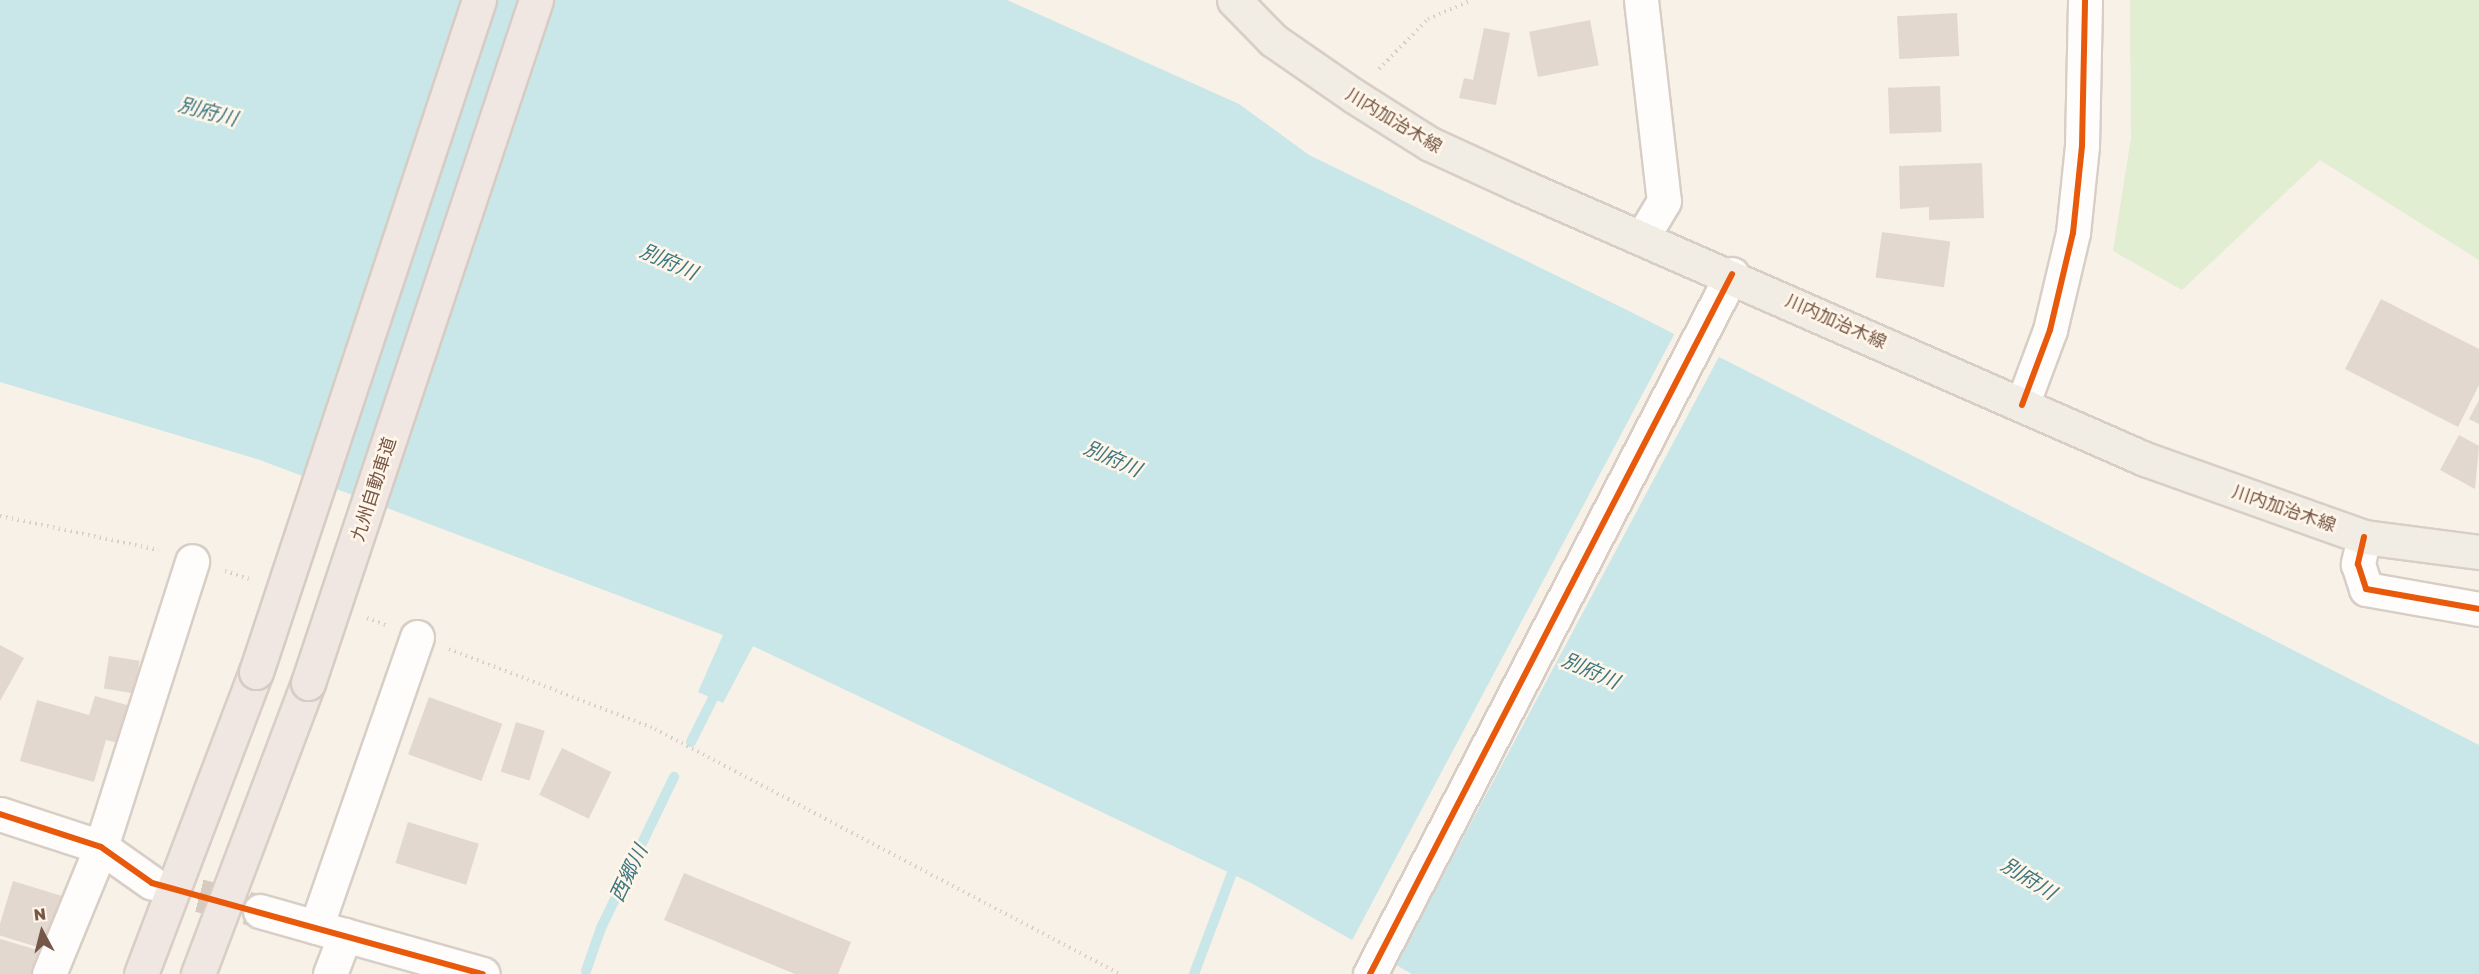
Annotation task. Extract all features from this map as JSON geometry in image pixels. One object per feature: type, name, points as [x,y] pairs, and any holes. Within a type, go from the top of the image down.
[{"type":"highway","points":[[141,974],[256,672],[479,0]]},
{"type":"highway","name":"九州自動車道","points":[[198,974],[308,683],[536,0]]},
{"type":"main road","name":"川内加治木線","points":[[1234,0],[1273,40],[1354,96],[1430,144],[1732,274],[2145,459],[2364,537],[2479,552]]},
{"type":"street","points":[[1641,0],[1664,201],[1643,236]]},
{"type":"street","points":[[2022,405],[2050,330],[2073,233],[2082,146],[2085,0]]},
{"type":"street","points":[[1370,974],[1716,311],[1732,274]]},
{"type":"street","points":[[2364,537],[2358,564],[2367,589],[2479,609]]},
{"type":"street","points":[[49,974],[101,847],[192,561]]},
{"type":"street","points":[[330,974],[331,931],[417,637]]},
{"type":"street","points":[[0,814],[101,847],[152,883]]},
{"type":"street","points":[[260,911],[483,974]]},
{"type":"path","points":[[1354,96],[1428,19],[1472,0]]},
{"type":"path","points":[[655,729],[1120,974]]},
{"type":"green space","points":[[2130,0],[2479,0],[2479,260],[2320,160],[2182,290],[2113,251],[2131,138]]},
{"type":"water","name":"別府川","points":[[0,0],[1007,0],[1239,104],[1309,155],[1631,312],[2479,745],[2479,974],[1412,974],[1253,884],[753,646],[723,703],[698,692],[723,635],[260,460],[0,382]]},
{"type":"pier","points":[[1676,331],[1720,354],[1395,966],[1351,943]]},
{"type":"building","points":[[1957,13],[1959,56],[1899,59],[1897,16]]},
{"type":"building","points":[[1590,20],[1599,65],[1538,77],[1529,32]]},
{"type":"building","points":[[1484,28],[1510,33],[1496,105],[1459,98],[1464,78],[1473,80]]},
{"type":"building","points":[[1940,86],[1942,132],[1890,134],[1888,88]]},
{"type":"building","points":[[1982,163],[1984,218],[1929,220],[1929,207],[1900,209],[1899,166]]},
{"type":"building","points":[[1882,232],[1950,242],[1944,287],[1876,278]]},
{"type":"building","points":[[2381,299],[2479,349],[2479,385],[2458,427],[2345,369]]},
{"type":"building","points":[[2479,400],[2479,424],[2469,419]]},
{"type":"building","points":[[2459,435],[2479,446],[2475,489],[2440,470]]},
{"type":"building","points":[[0,645],[24,658],[0,701]]},
{"type":"building","points":[[109,656],[140,661],[134,693],[104,689]]},
{"type":"building","points":[[95,696],[134,707],[123,744],[106,740],[94,782],[20,761],[37,700],[89,715]]},
{"type":"building","points":[[429,697],[502,724],[481,781],[408,754]]},
{"type":"building","points":[[516,722],[545,731],[529,780],[501,772]]},
{"type":"building","points":[[562,748],[611,772],[589,819],[539,795]]},
{"type":"building","points":[[408,822],[479,844],[466,885],[395,863]]},
{"type":"building","points":[[684,873],[851,942],[838,974],[795,974],[664,920]]},
{"type":"building","points":[[13,881],[63,896],[46,950],[0,936],[0,924]]},
{"type":"building","points":[[0,939],[41,951],[35,974],[0,974]]},
{"type":"waterway","points":[[691,742],[719,686]]},
{"type":"waterway","name":"西郷川","points":[[586,971],[601,928],[674,777]]},
{"type":"waterway","points":[[1194,974],[1236,862]]},
{"type":"tunnel","points":[[152,883],[260,911]]},
{"type":"cycle path","points":[[2022,405],[2050,330],[2073,233],[2082,146],[2085,0]]},
{"type":"cycle path","points":[[1370,974],[1732,274]]},
{"type":"cycle path","points":[[2364,537],[2358,564],[2366,589],[2479,609]]},
{"type":"cycle path","points":[[0,814],[101,847],[152,883],[483,974]]}]
